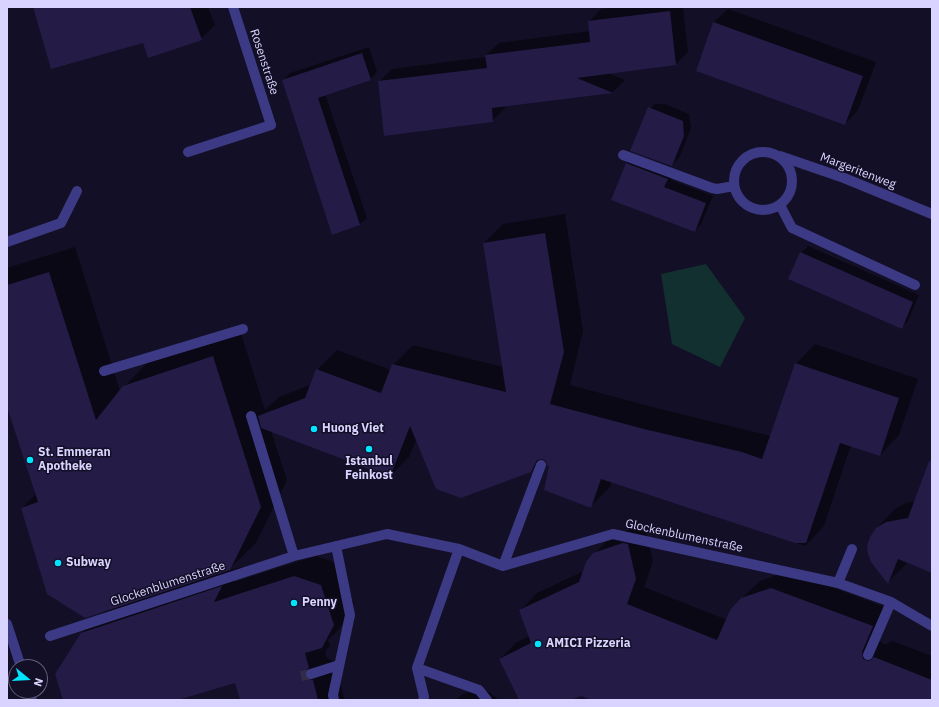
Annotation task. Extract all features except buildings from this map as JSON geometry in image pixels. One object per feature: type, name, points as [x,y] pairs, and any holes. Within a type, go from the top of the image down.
[{"type":"street","name":"Rosenstraße","points":[[188,152],[271,125],[233,7]]},
{"type":"street","name":"Margeritenweg","points":[[734,186],[735,171],[740,163],[747,156],[756,152],[765,151],[844,178],[932,214]]},
{"type":"street","points":[[623,155],[712,188],[717,189],[734,186],[740,200],[747,207],[767,211],[780,205],[790,194],[793,185],[789,166],[783,159],[774,154]]},
{"type":"street","points":[[7,242],[61,223],[77,191]]},
{"type":"street","points":[[780,205],[792,228],[915,285]]},
{"type":"street","points":[[104,371],[243,329]]},
{"type":"street","points":[[251,416],[294,556]]},
{"type":"street","points":[[502,566],[541,465]]},
{"type":"street","name":"Glockenblumenstraße","points":[[50,636],[294,556],[387,534],[459,550],[502,566],[613,534],[838,583],[891,602],[932,626]]},
{"type":"street","points":[[334,700],[333,695],[350,614],[336,546]]},
{"type":"street","points":[[838,583],[852,549]]},
{"type":"street","points":[[423,700],[424,697],[417,668],[459,550]]},
{"type":"street","points":[[868,655],[891,602]]},
{"type":"street","points":[[7,624],[18,659]]},
{"type":"street","points":[[311,674],[339,665]]},
{"type":"street","points":[[417,668],[479,690],[487,700]]},
{"type":"green space","points":[[706,264],[745,318],[720,367],[672,344],[661,274]]},
{"type":"tunnel","points":[[301,676],[311,674]]},
{"type":"place","name":"Huong Viet","points":[[314,429]]},
{"type":"place","name":"Istanbul Feinkost","points":[[369,449]]},
{"type":"place","name":"St. Emmeran Apotheke","points":[[30,460]]},
{"type":"place","name":"Subway","points":[[58,563]]},
{"type":"place","name":"Penny","points":[[294,603]]},
{"type":"place","name":"AMICI Pizzeria","points":[[538,644]]}]
